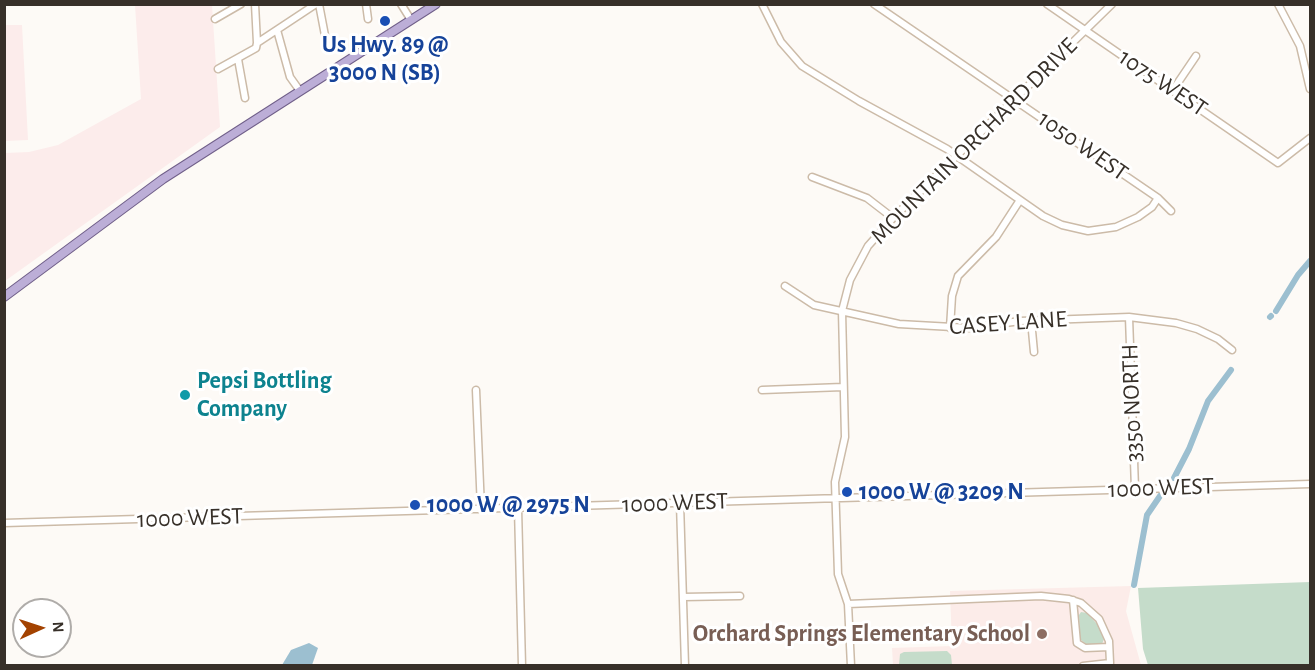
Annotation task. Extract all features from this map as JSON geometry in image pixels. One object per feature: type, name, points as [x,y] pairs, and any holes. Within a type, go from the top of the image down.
[{"type":"main road","points":[[7,294],[163,179],[436,4]]},
{"type":"street","points":[[215,19],[241,4]]},
{"type":"street","points":[[218,69],[256,48],[255,4]]},
{"type":"street","points":[[301,4],[302,13]]},
{"type":"street","points":[[257,43],[318,4],[327,46]]},
{"type":"street","points":[[366,4],[368,19]]},
{"type":"street","points":[[401,4],[411,20]]},
{"type":"street","points":[[762,4],[781,42],[802,66],[958,157],[1020,200],[1062,225],[1088,231],[1116,227],[1138,217],[1152,207],[1158,198]]},
{"type":"street","name":"1050 WEST","points":[[874,4],[1158,198],[1171,211]]},
{"type":"street","name":"1075 WEST","points":[[1047,4],[1278,163],[1311,138]]},
{"type":"street","name":"MOUNTAIN ORCHARD DRIVE","points":[[851,666],[849,604],[838,574],[835,483],[845,437],[842,311],[857,264],[868,246],[893,218],[1112,4]]},
{"type":"street","points":[[1278,4],[1300,46],[1311,89]]},
{"type":"street","points":[[277,30],[290,76],[300,91]]},
{"type":"street","points":[[1173,90],[1196,56]]},
{"type":"street","points":[[238,58],[245,98]]},
{"type":"street","points":[[812,177],[867,198],[893,218]]},
{"type":"street","points":[[950,328],[952,296],[958,276],[996,237],[1020,200]]},
{"type":"street","name":"CASEY LANE","points":[[785,286],[807,302],[899,324],[970,328],[1031,320],[1129,316],[1176,323],[1197,329],[1218,339],[1232,350]]},
{"type":"street","name":"3350 NORTH","points":[[1129,316],[1135,489]]},
{"type":"street","points":[[1031,320],[1034,352]]},
{"type":"street","points":[[762,390],[843,387]]},
{"type":"street","points":[[476,390],[481,509]]},
{"type":"street","name":"1000 WEST","points":[[4,523],[1311,484]]},
{"type":"street","points":[[680,503],[685,666]]},
{"type":"street","points":[[519,508],[522,666]]},
{"type":"street","points":[[683,597],[740,596]]},
{"type":"street","points":[[849,604],[1041,596],[1073,600],[1099,619],[1106,630],[1109,647],[1110,663],[1083,666]]},
{"type":"street","points":[[1073,600],[1077,643],[1085,648],[1109,647]]},
{"type":"shaded area","points":[[135,5],[212,5],[220,127],[5,281],[5,153],[29,152],[58,145],[141,99]]},
{"type":"shaded area","points":[[5,25],[22,25],[28,140],[5,141]]},
{"type":"shaded area","name":"Orchard Springs Elementary School","points":[[1131,586],[1126,611],[1141,665],[893,665],[892,648],[952,646],[950,591]]},
{"type":"green space","points":[[1310,582],[1310,665],[1148,665],[1143,649],[1138,588]]},
{"type":"green space","points":[[1081,612],[1087,613],[1097,624],[1104,639],[1102,644],[1086,644],[1080,639],[1079,615]]},
{"type":"green space","points":[[947,651],[951,655],[952,665],[899,665],[900,654],[904,652]]},
{"type":"water","points":[[309,643],[318,648],[312,665],[282,665],[291,650]]},
{"type":"waterway","points":[[1276,311],[1298,275],[1310,261]]},
{"type":"waterway","points":[[1174,478],[1189,449],[1208,401],[1231,370]]},
{"type":"waterway","points":[[1134,585],[1147,515],[1160,496]]},
{"type":"place","name":"Us Hwy. 89 @ 3000 N (SB)","points":[[385,21]]},
{"type":"place","name":"Pepsi Bottling Company","points":[[185,395]]},
{"type":"place","name":"1000 W @ 3209 N","points":[[847,492]]},
{"type":"place","name":"1000 W @ 2975 N","points":[[415,505]]},
{"type":"place","name":"Orchard Springs Elementary School","points":[[1042,634]]}]
